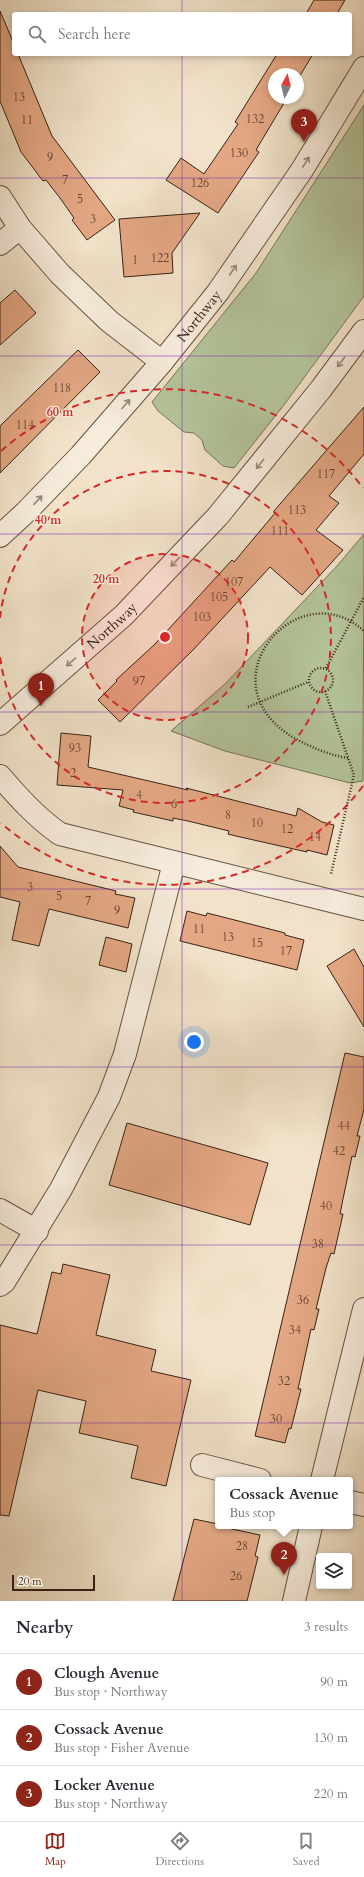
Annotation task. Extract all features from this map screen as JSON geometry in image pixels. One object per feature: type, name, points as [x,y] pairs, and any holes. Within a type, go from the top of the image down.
[{"type":"street","name":"Northway","points":[[0,536],[26,512],[81,454],[162,362],[218,292],[302,170],[364,68]]},
{"type":"street","points":[[0,197],[20,228],[60,274],[109,322],[162,362]]},
{"type":"street","points":[[0,244],[20,228]]},
{"type":"street","name":"Northway","points":[[0,724],[124,615],[218,516],[321,389],[364,331]]},
{"type":"street","points":[[0,776],[35,815],[60,834],[364,909]]},
{"type":"street","points":[[0,1285],[4,1282],[37,1231],[61,1189],[109,1097],[120,1068],[146,976],[174,863]]},
{"type":"street","points":[[0,1210],[37,1231]]},
{"type":"street","points":[[323,1477],[364,1309]]},
{"type":"street","points":[[202,1466],[248,1477]]},
{"type":"street","points":[[353,1503],[364,1505]]},
{"type":"street","points":[[294,1601],[310,1529]]},
{"type":"path","points":[[326,668],[364,597]]},
{"type":"path","points":[[348,758],[334,756],[319,750],[282,731],[266,714],[260,702],[256,676],[258,661],[267,643],[282,627],[294,620],[320,614],[333,616],[350,622],[364,631]]},
{"type":"path","points":[[318,667],[326,668],[331,673],[333,680],[331,687],[325,691],[314,691],[308,682],[309,674],[318,667]]},
{"type":"path","points":[[248,707],[308,682]]},
{"type":"path","points":[[325,691],[354,775],[325,900]]},
{"type":"green space","points":[[364,105],[364,296],[284,405],[234,468],[223,466],[205,450],[202,440],[194,433],[184,432],[158,411],[152,402],[256,273]]},
{"type":"green space","points":[[364,534],[363,781],[350,783],[225,751],[171,731],[225,684],[337,566]]},
{"type":"building","points":[[314,0],[345,0],[338,12],[307,12]]},
{"type":"building","points":[[0,11],[12,39],[12,56],[19,56],[52,136],[115,220],[87,240],[72,220],[74,218],[60,198],[46,180],[43,181],[21,152],[0,101]]},
{"type":"building","points":[[276,56],[312,56],[304,69],[268,68]]},
{"type":"building","points":[[268,69],[268,104],[283,104],[256,150],[259,152],[218,213],[166,180],[181,158],[204,174],[238,124],[235,122]]},
{"type":"building","points":[[200,213],[172,253],[173,273],[124,277],[119,219]]},
{"type":"building","points":[[15,290],[36,313],[0,345],[0,303]]},
{"type":"building","points":[[78,350],[100,372],[0,473],[0,426]]},
{"type":"building","points":[[364,407],[364,454],[329,496],[339,503],[316,530],[343,550],[302,595],[270,567],[194,649],[120,722],[98,700],[117,681],[116,680],[154,645],[232,560],[234,562],[275,513],[274,511]]},
{"type":"building","points":[[61,733],[91,736],[88,767],[188,790],[186,788],[296,816],[298,808],[322,822],[334,825],[327,855],[236,836],[228,834],[229,831],[188,821],[173,818],[173,821],[133,812],[134,810],[119,806],[123,790],[57,785]]},
{"type":"building","points":[[0,846],[18,867],[116,891],[115,894],[135,898],[128,928],[49,909],[39,946],[12,940],[20,902],[0,897]]},
{"type":"building","points":[[187,911],[206,916],[207,913],[285,933],[285,935],[304,940],[297,970],[180,941]]},
{"type":"building","points":[[106,937],[132,944],[126,972],[99,965]]},
{"type":"building","points":[[354,949],[364,967],[364,1027],[327,966]]},
{"type":"building","points":[[345,1053],[364,1057],[364,1109],[357,1136],[360,1136],[355,1157],[352,1156],[340,1214],[343,1214],[334,1254],[331,1253],[326,1268],[316,1309],[319,1309],[314,1330],[311,1329],[298,1389],[301,1389],[291,1429],[289,1428],[285,1443],[255,1436]]},
{"type":"building","points":[[127,1123],[268,1163],[250,1225],[109,1185]]},
{"type":"building","points":[[63,1264],[110,1275],[96,1335],[156,1350],[151,1371],[191,1380],[166,1486],[131,1478],[138,1446],[79,1433],[86,1401],[38,1390],[9,1516],[0,1515],[0,1325],[37,1334],[52,1272],[61,1274]]},
{"type":"building","points":[[194,1519],[215,1523],[215,1529],[232,1529],[260,1535],[255,1556],[258,1557],[247,1601],[173,1601]]},
{"type":"place","name":"Locker Avenue","points":[[304,142]]},
{"type":"place","name":"Clough Avenue","points":[[41,706]]},
{"type":"place","name":"Cossack Avenue","points":[[284,1575]]}]
